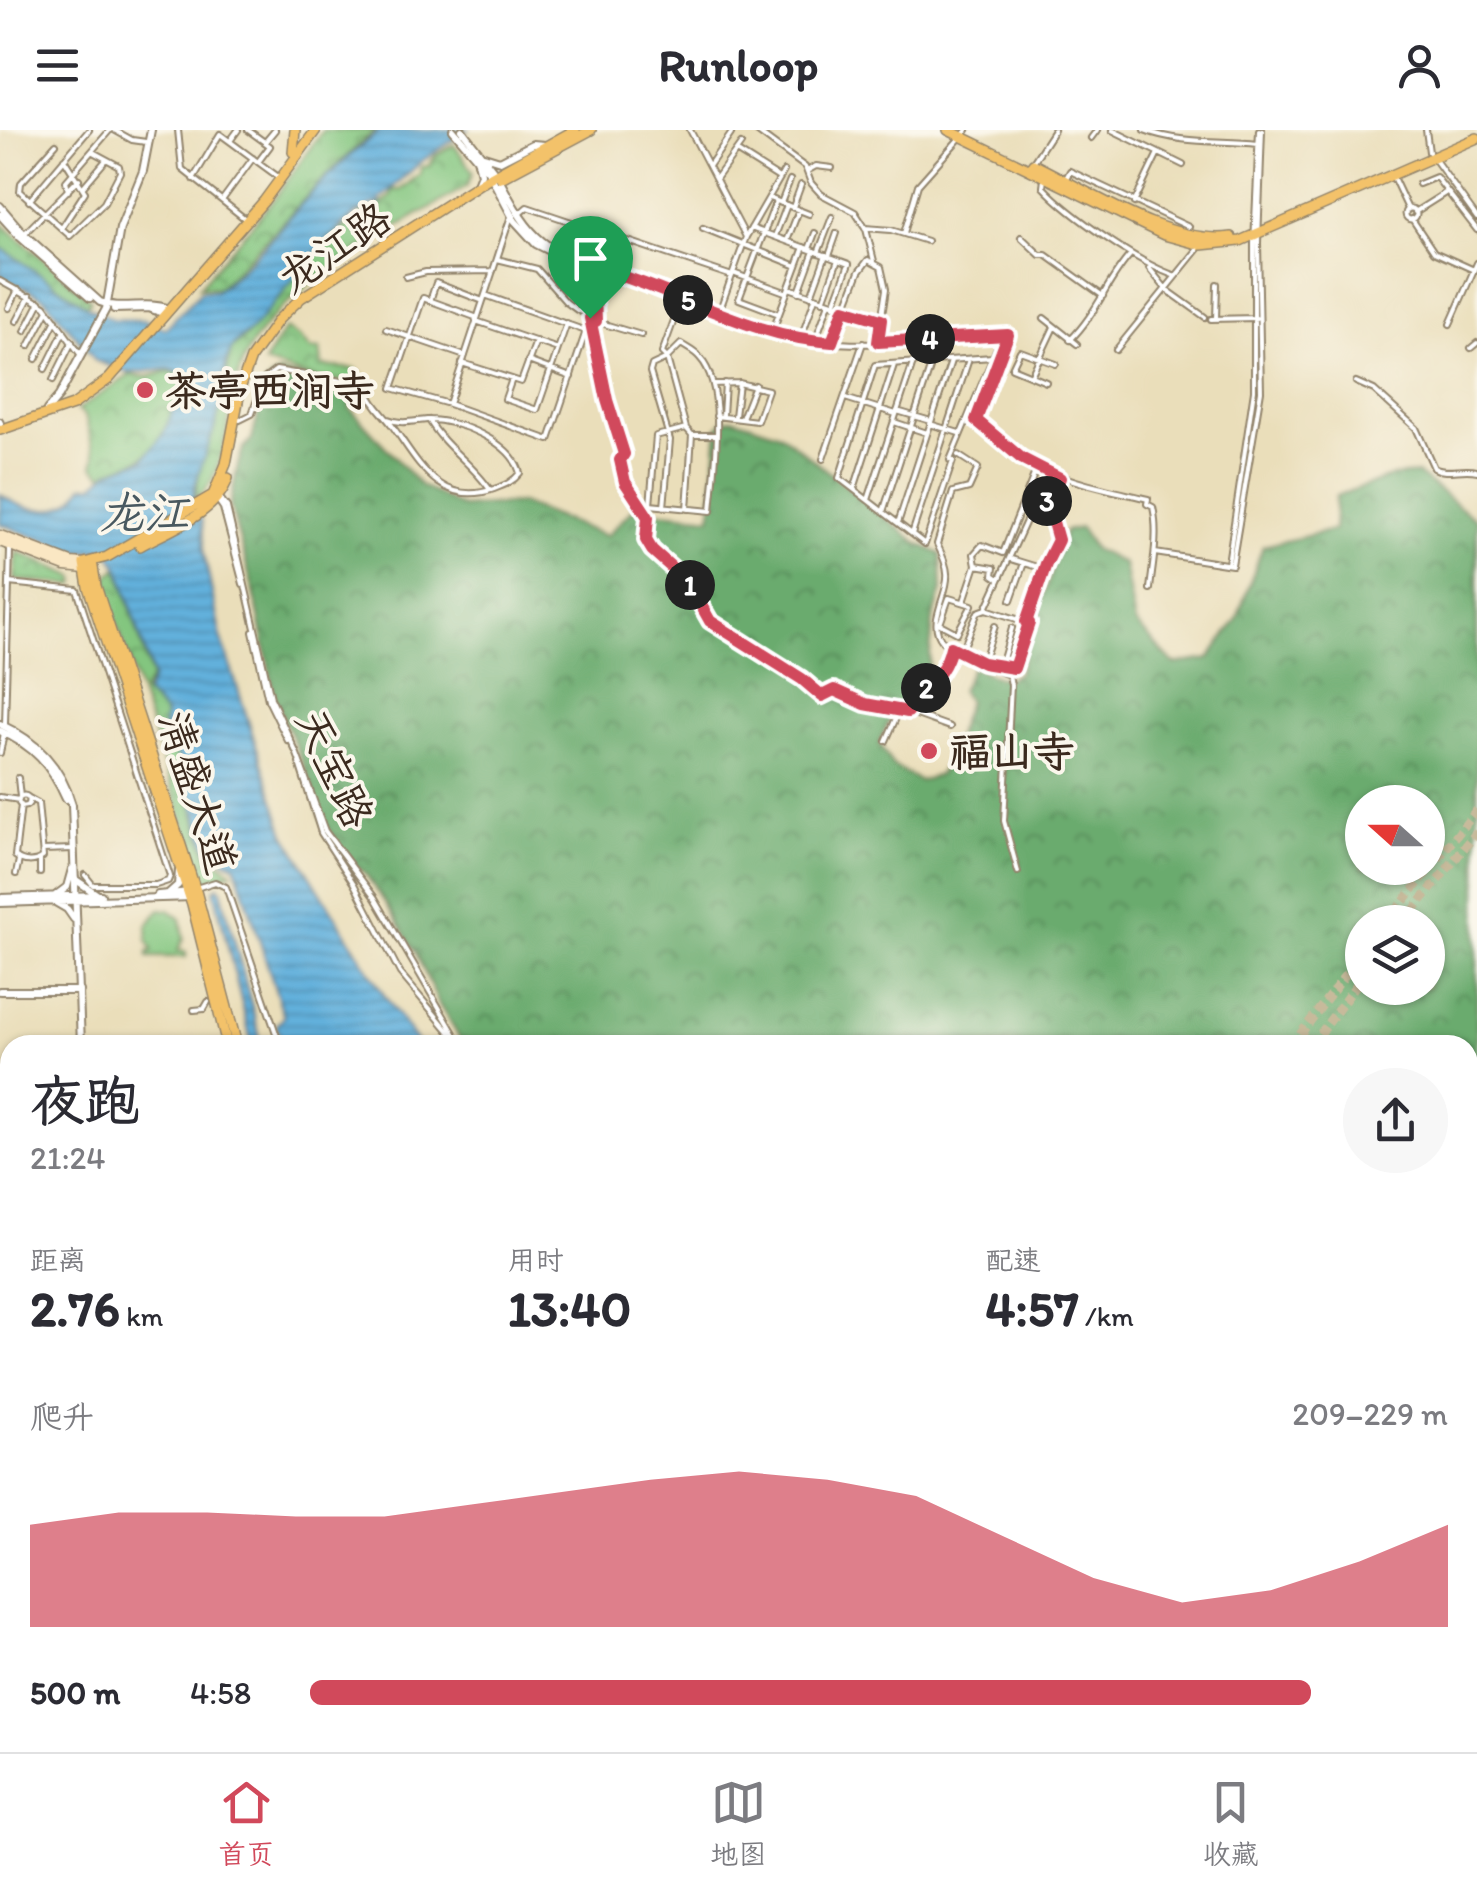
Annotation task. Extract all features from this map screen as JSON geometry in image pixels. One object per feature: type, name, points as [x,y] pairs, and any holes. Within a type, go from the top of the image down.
[{"type":"main road","points":[[293,152],[295,130]]},
{"type":"main road","points":[[164,314],[313,130]]},
{"type":"main road","points":[[0,424],[73,405],[113,372],[264,201],[313,130]]},
{"type":"main road","name":"龙江路","points":[[0,538],[10,546],[73,569],[97,564],[206,506],[216,496],[232,465],[246,386],[256,359],[299,305],[545,145],[575,130]]},
{"type":"main road","name":"龙江路","points":[[216,496],[245,373],[279,319],[320,284],[472,190],[591,130]]},
{"type":"main road","points":[[948,130],[964,132],[1178,234],[1214,239],[1257,232],[1477,134]]},
{"type":"main road","points":[[964,132],[1164,235],[1201,245],[1227,244],[1392,175],[1431,154]]},
{"type":"main road","points":[[0,424],[78,396],[113,372]]},
{"type":"main road","name":"龙江路","points":[[0,538],[70,562],[97,564]]},
{"type":"main road","points":[[73,569],[87,586],[97,577],[97,564]]},
{"type":"main road","name":"清盛大道","points":[[97,564],[87,586],[119,698],[194,893],[198,928],[225,1035]]},
{"type":"main road","name":"清盛大道","points":[[87,586],[194,893],[234,1035]]},
{"type":"street","points":[[30,201],[89,130]]},
{"type":"street","points":[[68,191],[66,181],[110,130],[150,143]]},
{"type":"street","points":[[47,410],[59,396],[106,308],[120,228],[144,171],[150,130]]},
{"type":"street","points":[[178,130],[182,170],[244,218]]},
{"type":"street","points":[[230,141],[238,130]]},
{"type":"street","points":[[222,200],[270,146],[257,132],[248,130]]},
{"type":"street","points":[[265,142],[275,130]]},
{"type":"street","points":[[453,130],[480,156],[536,244],[561,258],[815,341],[863,343],[1008,335],[976,420],[1036,467],[1060,478],[1148,499],[1156,520],[1150,590]]},
{"type":"street","points":[[462,130],[468,142]]},
{"type":"street","points":[[690,130],[745,240],[757,252],[797,266]]},
{"type":"street","points":[[755,130],[808,171],[820,194],[854,212],[865,228],[886,289],[878,342]]},
{"type":"street","points":[[1032,164],[1054,130]]},
{"type":"street","points":[[1091,138],[1097,130]]},
{"type":"street","points":[[1112,130],[1183,166]]},
{"type":"street","points":[[1144,130],[1170,140],[1260,145]]},
{"type":"street","points":[[1154,553],[1232,565],[1261,391],[1257,232],[1260,130]]},
{"type":"street","points":[[1426,130],[1431,154],[1477,218]]},
{"type":"street","points":[[904,233],[918,184],[964,132]]},
{"type":"street","points":[[193,179],[220,134],[277,176]]},
{"type":"street","points":[[709,166],[732,134]]},
{"type":"street","points":[[56,144],[21,183],[20,191],[70,236],[104,204],[120,172],[119,166],[93,152]]},
{"type":"street","points":[[480,156],[500,161],[534,144],[545,145]]},
{"type":"street","points":[[716,179],[741,144]]},
{"type":"street","points":[[736,151],[780,178]]},
{"type":"street","points":[[1134,202],[1158,153]]},
{"type":"street","points":[[472,190],[481,174],[480,156]]},
{"type":"street","points":[[61,229],[85,198],[75,171],[64,159]]},
{"type":"street","points":[[82,187],[106,160]]},
{"type":"street","points":[[808,171],[816,166],[832,168]]},
{"type":"street","points":[[719,312],[745,240],[784,170]]},
{"type":"street","points":[[1065,180],[1070,170],[1189,227]]},
{"type":"street","points":[[1392,175],[1408,210],[1406,217],[1434,252],[1474,270]]},
{"type":"street","points":[[1419,184],[1436,176],[1477,230]]},
{"type":"street","points":[[1045,177],[1043,187],[1047,192],[1149,267],[1176,276]]},
{"type":"street","points":[[22,236],[79,179]]},
{"type":"street","points":[[787,241],[790,180]]},
{"type":"street","points":[[779,314],[740,299],[764,232],[802,185]]},
{"type":"street","points":[[1412,220],[1415,212],[1445,192]]},
{"type":"street","points":[[768,198],[810,214]]},
{"type":"street","points":[[775,236],[787,205]]},
{"type":"street","points":[[0,206],[22,236]]},
{"type":"street","points":[[449,404],[515,215],[528,207],[881,320]]},
{"type":"street","points":[[1408,210],[1415,212]]},
{"type":"street","points":[[0,215],[106,308],[150,303],[164,314]]},
{"type":"street","points":[[515,215],[552,248],[682,298]]},
{"type":"street","points":[[773,330],[797,266],[832,218]]},
{"type":"street","points":[[703,228],[745,240]]},
{"type":"street","points":[[751,228],[849,264],[815,341]]},
{"type":"street","points":[[865,228],[904,233],[927,241]]},
{"type":"street","points":[[800,338],[838,232]]},
{"type":"street","points":[[799,292],[815,233]]},
{"type":"street","points":[[1020,237],[1040,255],[1046,255],[1103,296]]},
{"type":"street","points":[[1116,350],[1201,245]]},
{"type":"street","points":[[1070,340],[1088,321],[1116,268],[1130,254]]},
{"type":"street","points":[[498,259],[537,268],[566,302],[593,319],[641,335]]},
{"type":"street","points":[[829,303],[838,260]]},
{"type":"street","points":[[832,342],[863,263],[874,261]]},
{"type":"street","points":[[1450,324],[1477,263]]},
{"type":"street","points":[[1149,267],[1166,289],[1210,318],[1259,318]]},
{"type":"street","points":[[594,268],[593,319],[607,400],[624,454],[620,460],[625,482],[645,508],[646,540],[652,550],[688,582],[710,621],[822,696],[834,690],[865,704],[900,709],[950,727]]},
{"type":"street","points":[[406,276],[494,270]]},
{"type":"street","points":[[0,281],[40,302],[81,353]]},
{"type":"street","points":[[430,301],[436,283],[586,331],[549,440],[392,388],[424,298],[430,301],[475,318],[476,321],[558,349]]},
{"type":"street","points":[[1210,318],[1216,284]]},
{"type":"street","points":[[9,308],[18,290]]},
{"type":"street","points":[[17,321],[30,296]]},
{"type":"street","points":[[682,298],[662,353],[667,358],[686,428],[692,435],[687,508]]},
{"type":"street","points":[[25,331],[40,302]]},
{"type":"street","points":[[29,346],[48,310]]},
{"type":"street","points":[[1044,318],[1077,344]]},
{"type":"street","points":[[36,360],[56,320]]},
{"type":"street","points":[[512,379],[505,399],[537,410],[567,323]]},
{"type":"street","points":[[1031,376],[1054,327]]},
{"type":"street","points":[[386,328],[465,356]]},
{"type":"street","points":[[45,369],[64,332]]},
{"type":"street","points":[[462,363],[521,382],[536,341]]},
{"type":"street","points":[[53,380],[72,342]]},
{"type":"street","points":[[823,460],[863,343]]},
{"type":"street","points":[[1471,348],[1477,343]]},
{"type":"street","points":[[664,507],[669,433],[663,425],[650,372],[652,365],[667,358],[681,344],[700,357],[713,384],[716,435],[711,511],[687,508],[664,507],[650,505],[656,436],[669,433],[686,428]]},
{"type":"street","points":[[993,357],[876,366],[839,478],[925,544],[961,434],[998,345]]},
{"type":"street","points":[[1046,382],[1012,368],[1020,350],[1056,364]]},
{"type":"street","points":[[912,534],[970,359]]},
{"type":"street","points":[[898,523],[951,360]]},
{"type":"street","points":[[528,361],[572,377]]},
{"type":"street","points":[[883,512],[932,362]]},
{"type":"street","points":[[868,500],[913,363]]},
{"type":"street","points":[[854,489],[895,364]]},
{"type":"street","points":[[240,420],[252,414],[264,379],[276,370],[364,386],[418,463],[435,480],[470,495],[517,478],[520,468],[488,436],[429,420],[412,424],[388,419]]},
{"type":"street","points":[[1356,382],[1374,390],[1416,428],[1434,468],[1443,472],[1463,468],[1477,471]]},
{"type":"street","points":[[723,415],[725,383]]},
{"type":"street","points":[[713,384],[739,383],[768,390],[757,421],[715,416]]},
{"type":"street","points":[[734,416],[739,383]]},
{"type":"street","points":[[742,418],[755,385]]},
{"type":"street","points":[[845,398],[914,416],[961,434]]},
{"type":"street","points":[[429,420],[490,490]]},
{"type":"street","points":[[894,422],[927,433]]},
{"type":"street","points":[[692,435],[716,435]]},
{"type":"street","points":[[958,455],[978,468],[969,488],[953,492],[937,544],[949,585],[936,621],[937,630],[972,663],[1009,675],[1004,822],[1018,872]]},
{"type":"street","points":[[964,600],[976,565],[974,554],[982,545],[1003,552],[1036,467]]},
{"type":"street","points":[[986,609],[1026,522],[1047,501],[1060,478]]},
{"type":"street","name":"天宝路","points":[[216,496],[223,508],[244,589],[268,700],[296,755],[316,820],[406,982],[451,1035]]},
{"type":"street","name":"天宝路","points":[[216,496],[227,507],[270,698],[298,754],[325,831],[375,898],[454,1035]]},
{"type":"street","points":[[1026,622],[1058,540],[1047,501]]},
{"type":"street","points":[[0,753],[10,546]]},
{"type":"street","points":[[1010,559],[1037,566],[1046,564]]},
{"type":"street","points":[[1011,600],[1024,563]]},
{"type":"street","points":[[976,565],[994,568],[993,575],[999,578]]},
{"type":"street","points":[[10,583],[87,586]]},
{"type":"street","points":[[949,598],[964,600],[972,605],[961,630],[957,633],[943,628],[940,624],[949,598]]},
{"type":"street","points":[[986,609],[1029,623],[1014,668],[959,654],[978,612],[986,609]]},
{"type":"street","points":[[983,663],[995,626]]},
{"type":"street","points":[[1001,666],[1012,628]]},
{"type":"street","points":[[908,712],[921,692],[940,678],[951,647]]},
{"type":"street","points":[[119,698],[169,879],[178,884]]},
{"type":"street","points":[[886,741],[900,709]]},
{"type":"street","points":[[2,728],[34,750],[54,775],[70,814],[76,880],[78,991]]},
{"type":"street","points":[[18,778],[20,800],[14,856],[19,860],[40,860]]},
{"type":"street","points":[[0,797],[29,798],[38,803],[44,857],[40,860],[40,873]]},
{"type":"street","points":[[20,800],[28,805],[29,798]]},
{"type":"street","points":[[43,850],[74,849]]},
{"type":"street","points":[[53,899],[67,886],[74,849]]},
{"type":"street","points":[[166,898],[178,884],[178,859]]},
{"type":"street","points":[[16,874],[19,860]]},
{"type":"street","points":[[72,869],[79,933]]},
{"type":"street","points":[[85,875],[93,885],[156,884],[169,879]]},
{"type":"street","points":[[76,880],[99,898]]},
{"type":"street","points":[[0,900],[166,898],[194,893],[215,882],[226,887],[277,1035]]},
{"type":"street","points":[[79,1035],[82,912],[99,898]]},
{"type":"street","points":[[166,898],[184,906],[198,928]]},
{"type":"street","points":[[53,899],[74,918]]},
{"type":"street","points":[[0,991],[78,991]]},
{"type":"street","points":[[194,1010],[204,1010],[208,1002]]},
{"type":"green space","points":[[323,130],[376,130],[218,288],[199,287],[275,198]]},
{"type":"green space","points":[[454,145],[473,172],[467,186],[343,260],[284,305],[262,330],[239,373],[215,473],[195,499],[231,349],[251,331],[307,261],[351,222],[360,220],[362,212],[370,213],[390,197],[392,190],[400,190],[420,174],[421,167],[428,166],[435,156]]},
{"type":"green space","points":[[0,222],[91,300],[86,306],[0,247]]},
{"type":"green space","points":[[285,329],[311,350],[320,349],[322,366],[356,369],[362,376],[327,380],[264,363]]},
{"type":"green space","points":[[168,371],[182,375],[184,383],[162,436],[140,459],[103,475],[93,466],[95,457],[85,416],[77,410],[130,375],[148,377]]},
{"type":"green space","points":[[278,373],[350,387],[350,408],[420,485],[462,507],[520,503],[606,536],[633,509],[711,517],[718,428],[723,421],[733,418],[781,434],[919,544],[941,554],[942,590],[933,620],[928,678],[896,705],[879,743],[893,766],[920,781],[939,775],[948,760],[968,701],[961,691],[972,667],[1006,680],[1018,673],[1065,531],[1080,528],[1094,549],[1124,564],[1135,623],[1174,664],[1209,659],[1237,619],[1263,546],[1334,530],[1336,496],[1393,476],[1418,474],[1477,520],[1477,1035],[458,1035],[395,917],[365,873],[347,858],[320,816],[313,788],[275,698],[254,592],[230,505],[243,449],[252,439],[266,383]]},
{"type":"green space","points":[[17,552],[76,577],[75,585],[15,580]]},
{"type":"green space","points":[[118,568],[152,678],[143,691],[165,714],[163,727],[175,737],[172,742],[207,853],[232,872],[203,882],[106,591],[108,575]]},
{"type":"green space","points":[[160,909],[181,919],[184,938],[178,951],[186,952],[186,957],[148,957],[148,952],[153,951],[147,926]]},
{"type":"water","name":"龙江","points":[[380,130],[468,130],[422,161],[380,199],[380,204],[349,219],[233,347],[193,500],[202,521],[204,553],[221,637],[285,834],[412,1035],[280,1035],[276,1026],[284,1017],[236,866],[208,851],[173,742],[176,737],[163,727],[165,714],[146,693],[153,678],[119,568],[107,550],[78,553],[0,524],[0,494],[33,509],[56,508],[75,497],[83,486],[94,485],[110,471],[144,459],[163,434],[186,380],[183,374],[169,369],[129,373],[96,361],[44,298],[0,276],[0,247],[86,306],[113,319],[145,320],[165,329],[201,291],[216,291],[232,278],[332,172]]},
{"type":"water","points":[[218,886],[221,890],[259,1035],[250,1035],[214,890]]},
{"type":"tunnel","points":[[1401,905],[1477,810]]},
{"type":"tunnel","points":[[1418,905],[1477,832]]},
{"type":"tunnel","points":[[1300,1035],[1345,975]]},
{"type":"tunnel","points":[[1319,1035],[1345,1000]]},
{"type":"place","name":"茶亭西涧寺","points":[[145,390]]},
{"type":"place","name":"福山寺","points":[[929,751]]},
{"type":"route","points":[[594,268],[802,339],[832,342],[844,309],[881,320],[878,342],[1008,335],[976,420],[1021,458],[1060,478],[1047,501],[1054,518],[1056,550],[1046,564],[1014,668],[983,663],[951,647],[940,678],[921,692],[908,712],[865,704],[834,690],[822,696],[710,621],[688,582],[646,540],[648,517],[625,482],[620,460],[624,454],[607,400],[590,318],[596,321],[594,268]]}]
